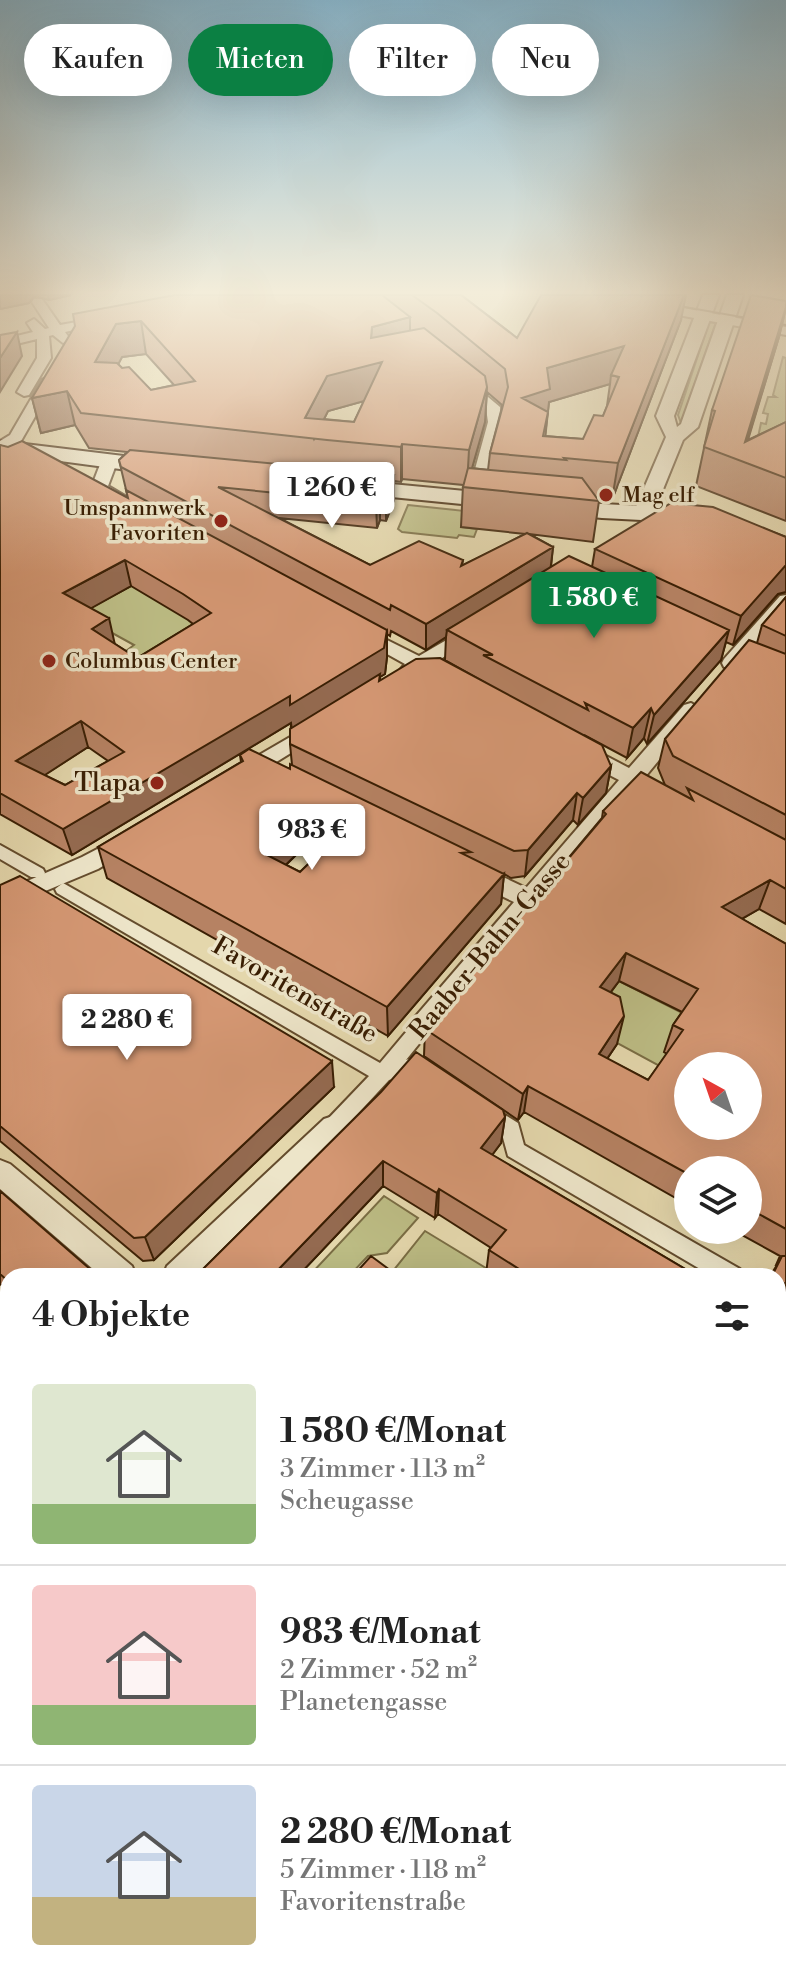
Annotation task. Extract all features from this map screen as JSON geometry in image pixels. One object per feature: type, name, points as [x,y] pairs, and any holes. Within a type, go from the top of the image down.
[{"type":"main road","points":[[2,438],[109,462],[190,471]]},
{"type":"main road","points":[[328,485],[475,498],[638,522],[710,519],[786,546]]},
{"type":"street","points":[[29,387],[2,438],[16,438],[45,387]]},
{"type":"street","points":[[470,387],[493,407],[495,422],[475,498]]},
{"type":"street","points":[[675,437],[668,428],[665,416],[676,387]]},
{"type":"street","points":[[638,522],[675,437],[689,427],[703,387]]},
{"type":"street","points":[[109,462],[99,488],[142,511]]},
{"type":"street","name":"Raaber-Bahn-Gasse","points":[[185,1268],[333,1127],[382,1074],[631,778],[786,600]]},
{"type":"street","points":[[339,620],[454,683]]},
{"type":"street","points":[[395,679],[486,624]]},
{"type":"street","points":[[218,789],[265,770],[336,716]]},
{"type":"street","points":[[563,741],[683,806]]},
{"type":"street","points":[[0,902],[90,863],[141,833]]},
{"type":"street","points":[[0,851],[37,873]]},
{"type":"street","points":[[459,865],[528,899]]},
{"type":"street","name":"Favoritenstraße","points":[[63,889],[382,1074],[414,1065],[438,1078]]},
{"type":"street","points":[[462,1095],[511,1129],[515,1150],[718,1268]]},
{"type":"street","points":[[0,1172],[113,1268]]},
{"type":"green space","points":[[687,387],[693,387],[681,423],[678,415]]},
{"type":"green space","points":[[775,387],[786,387],[786,454],[757,442],[761,423],[766,424],[768,414],[763,413],[768,397],[776,397],[773,395]]},
{"type":"green space","points":[[408,505],[465,511],[461,527],[477,529],[474,537],[402,532],[398,529]]},
{"type":"green space","points":[[150,576],[214,636],[140,686],[110,663],[134,645],[16,580]]},
{"type":"green space","points":[[619,981],[698,1021],[665,1069],[617,1043],[592,1017]]},
{"type":"green space","points":[[384,1196],[418,1218],[387,1253],[368,1256],[357,1268],[316,1268]]},
{"type":"green space","points":[[425,1231],[486,1268],[395,1268]]},
{"type":"building","points":[[38,387],[149,387],[151,390],[321,387],[305,418],[354,422],[370,387],[487,387],[469,450],[327,440],[81,413],[67,391],[32,398]]},
{"type":"building","points":[[508,387],[550,387],[522,398],[548,412],[543,436],[583,439],[594,415],[603,416],[615,387],[648,387],[618,463],[490,453]]},
{"type":"building","points":[[720,387],[762,387],[745,442],[786,422],[786,478],[704,447],[715,411],[712,410]]},
{"type":"building","points":[[22,441],[128,498],[126,490],[387,630],[384,648],[290,705],[290,696],[63,829],[0,793],[0,445],[8,447]],"holes":[[[125,560],[183,594],[211,613],[137,658],[92,629],[109,618],[63,593]],[[81,721],[124,752],[65,785],[16,761]]]},
{"type":"building","points":[[130,450],[394,475],[386,495],[380,495],[376,503],[218,487],[370,565],[419,541],[463,560],[461,566],[527,533],[553,547],[426,624],[391,605],[390,610],[121,467],[119,460]]},
{"type":"building","points":[[468,468],[582,478],[599,501],[463,487]]},
{"type":"building","points":[[671,503],[713,507],[786,537],[786,565],[741,616],[595,549]]},
{"type":"building","points":[[569,556],[729,630],[654,715],[651,708],[633,728],[585,703],[588,710],[483,655],[493,655],[447,630]]},
{"type":"building","points":[[786,597],[786,636],[762,625]]},
{"type":"building","points":[[749,640],[786,654],[786,815],[673,756],[665,739]]},
{"type":"building","points":[[440,658],[602,745],[611,766],[583,798],[577,793],[528,850],[514,851],[290,744],[290,729],[380,674],[379,681],[416,659]]},
{"type":"building","points":[[249,749],[290,769],[290,764],[471,852],[461,853],[504,874],[387,1007],[98,847],[243,761],[240,755]],"holes":[[[300,819],[336,837],[300,872],[263,853]]]},
{"type":"building","points":[[641,772],[693,800],[687,788],[786,840],[786,889],[770,880],[722,907],[786,944],[786,1229],[762,1216],[762,1156],[674,1156],[674,1166],[528,1086],[523,1094],[425,1029],[606,814],[603,811]],"holes":[[[626,953],[698,989],[673,1025],[683,1030],[648,1080],[599,1054],[624,1016],[620,997],[600,987]]]},
{"type":"building","points":[[20,876],[332,1061],[145,1237],[134,1238],[0,1126],[0,885]]},
{"type":"building","points":[[416,1052],[503,1110],[505,1117],[481,1148],[684,1268],[517,1268],[489,1250],[506,1230],[439,1189],[437,1193],[383,1161],[280,1268],[204,1268],[381,1092]]},
{"type":"building","points":[[0,1191],[89,1268],[0,1268]]},
{"type":"building","points":[[371,1256],[387,1268],[360,1268]]},
{"type":"building","points":[[782,1256],[786,1256],[786,1268],[776,1268]]},
{"type":"place","name":"Mag elf","points":[[606,495]]},
{"type":"place","name":"Umspannwerk Favoriten","points":[[221,521]]},
{"type":"place","name":"Columbus Center","points":[[49,661]]},
{"type":"place","name":"Tlapa","points":[[157,783]]}]
